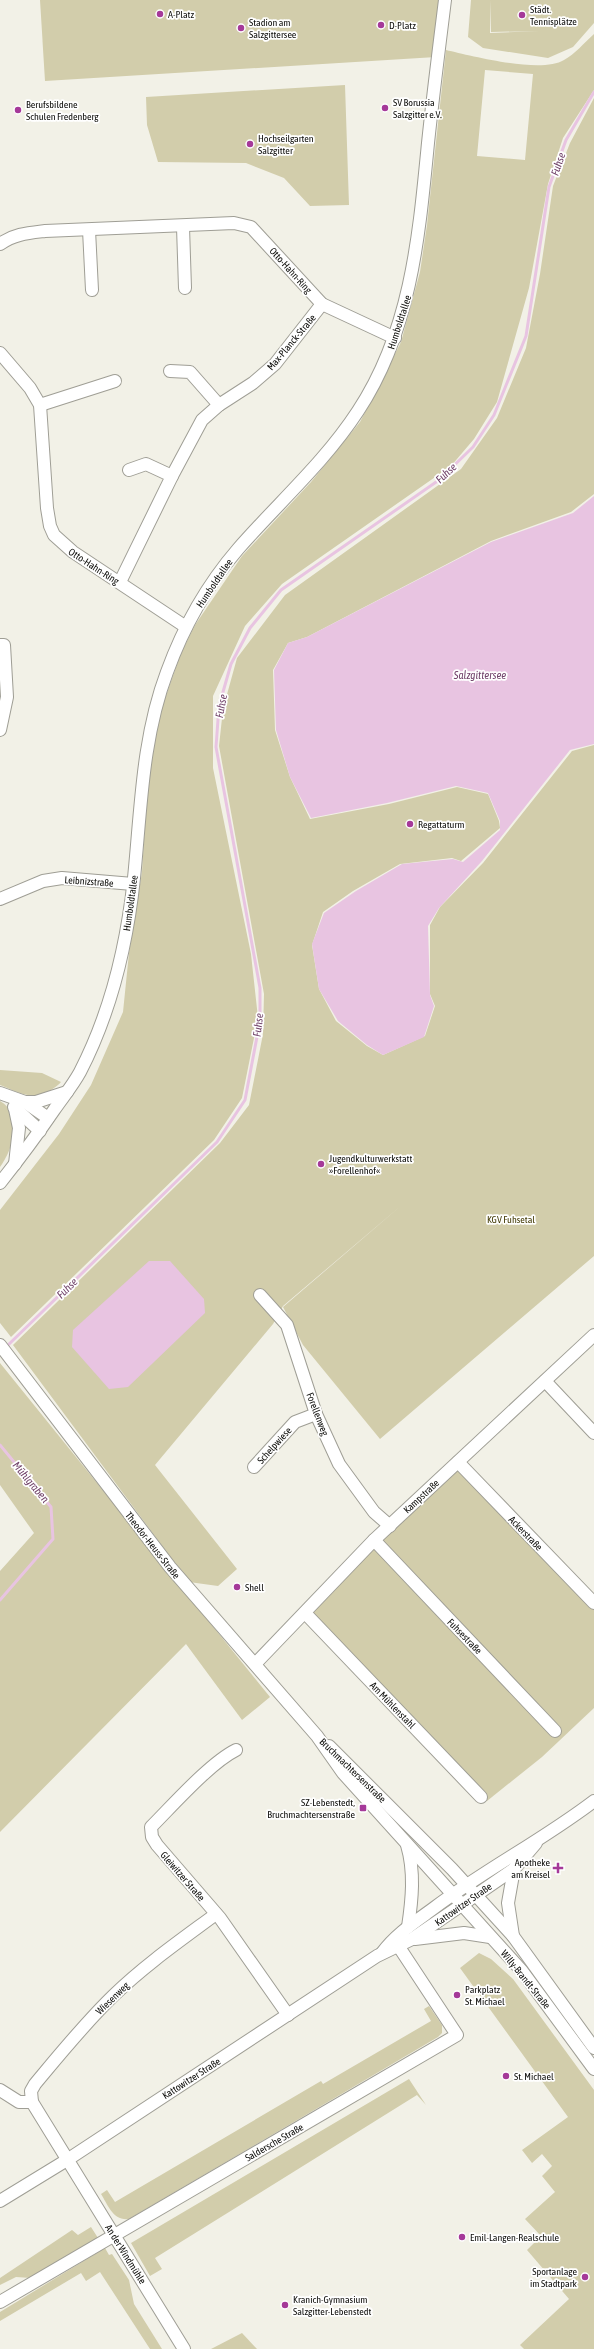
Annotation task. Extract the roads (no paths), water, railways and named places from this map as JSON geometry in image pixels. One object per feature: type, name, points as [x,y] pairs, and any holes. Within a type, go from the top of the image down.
[{"type":"street","name":"Humboldtallee","points":[[0,1183],[40,1130],[82,1069],[109,1003],[124,948],[133,884],[143,774],[152,719],[166,673],[186,627],[210,586],[238,549],[336,444],[364,401],[395,338],[414,269],[445,0]]},
{"type":"street","name":"Otto-Hahn-Ring","points":[[0,244],[19,234],[183,227],[234,223],[251,227],[322,304],[395,338]]},
{"type":"street","points":[[183,227],[185,288]]},
{"type":"street","points":[[89,230],[92,290]]},
{"type":"street","name":"Max-Planck-Straße","points":[[120,582],[172,476],[202,420],[219,405],[253,383],[275,364],[322,304]]},
{"type":"street","name":"Otto-Hahn-Ring","points":[[0,353],[30,388],[40,405],[46,508],[50,526],[63,546],[120,582],[186,627]]},
{"type":"street","points":[[170,371],[190,372],[219,405]]},
{"type":"street","points":[[40,405],[115,381]]},
{"type":"street","points":[[129,470],[146,464],[172,476]]},
{"type":"street","points":[[0,645],[4,645],[7,697],[0,730]]},
{"type":"street","name":"Leibnizstraße","points":[[0,898],[43,881],[62,878],[133,884]]},
{"type":"street","points":[[20,1106],[67,1092]]},
{"type":"street","points":[[2,1094],[20,1106],[48,1118]]},
{"type":"street","points":[[20,1106],[40,1130]]},
{"type":"street","points":[[14,1165],[19,1128],[20,1106]]},
{"type":"street","name":"Forellenweg","points":[[260,1295],[287,1325],[316,1414],[339,1464],[374,1512],[390,1526]]},
{"type":"street","name":"Kampstraße","points":[[255,1664],[374,1540],[594,1335]]},
{"type":"street","name":"Theodor-Heuss-Straße","points":[[0,1345],[170,1567],[317,1736]]},
{"type":"street","points":[[545,1381],[594,1433]]},
{"type":"street","name":"Schelpwiese","points":[[254,1467],[295,1422],[316,1414]]},
{"type":"street","name":"Ackerstraße","points":[[458,1462],[594,1603]]},
{"type":"street","name":"Fuhsestraße","points":[[374,1540],[555,1731]]},
{"type":"street","name":"Am Mühlenstahl","points":[[305,1613],[481,1797]]},
{"type":"street","name":"Bruchmachtersenstraße","points":[[317,1736],[343,1773],[451,1894]]},
{"type":"street","name":"Bruchmachtersenstraße","points":[[317,1736],[341,1756],[465,1885]]},
{"type":"street","name":"Gleiwitzer Straße","points":[[236,1750],[225,1756],[174,1804],[151,1827],[151,1832],[157,1845],[216,1914],[288,2015]]},
{"type":"street","name":"Kattowitzer Straße","points":[[382,1954],[393,1939],[451,1894],[536,1843],[594,1801]]},
{"type":"street","name":"Kattowitzer Straße","points":[[0,2201],[67,2160],[382,1954],[399,1947],[462,1906],[514,1869],[536,1843]]},
{"type":"street","points":[[406,1844],[410,1858],[412,1882],[408,1927]]},
{"type":"street","points":[[513,1936],[508,1903],[514,1869]]},
{"type":"street","name":"Willy-Brandt-Straße","points":[[465,1885],[513,1936],[594,2048]]},
{"type":"street","name":"Willy-Brandt-Straße","points":[[451,1894],[522,1971],[594,2069]]},
{"type":"street","name":"Wiesenweg","points":[[32,2102],[31,2091],[35,2084],[93,2017],[142,1970],[216,1914]]},
{"type":"street","points":[[412,1939],[464,1933],[490,1937]]},
{"type":"street","name":"Saldersche Straße","points":[[0,2302],[458,2035],[399,1947]]},
{"type":"street","points":[[0,2090],[19,2102],[32,2102],[67,2160]]},
{"type":"street","name":"An der Windmühle","points":[[67,2160],[184,2349]]},
{"type":"water","name":"Salzgittersee","points":[[594,496],[594,744],[570,750],[482,861],[439,908],[428,926],[430,995],[434,1006],[424,1037],[383,1055],[367,1045],[338,1021],[319,989],[312,944],[324,913],[356,891],[402,864],[453,859],[463,862],[500,830],[500,821],[488,793],[456,786],[387,803],[311,818],[290,777],[276,730],[274,670],[288,643],[307,637],[491,542],[573,513]]},
{"type":"water","points":[[149,1261],[170,1261],[204,1299],[205,1313],[128,1387],[109,1389],[72,1347],[73,1330]]},
{"type":"waterway","name":"Fuhse","points":[[6,1347],[217,1142],[245,1100],[260,1021],[260,988],[216,747],[219,706],[231,664],[250,628],[281,590],[439,480],[473,447],[494,415],[526,336],[549,187],[566,140],[594,92]]},
{"type":"waterway","name":"Mühlgraben","points":[[0,1445],[51,1507],[53,1539],[0,1600]]},
{"type":"place","name":"A-Platz","points":[[160,14]]},
{"type":"place","name":"Städt. Tennisplätze","points":[[522,15]]},
{"type":"place","name":"D-Platz","points":[[381,25]]},
{"type":"place","name":"Stadion am Salzgittersee","points":[[241,28]]},
{"type":"place","name":"SV Borussia Salzgitter e.V.","points":[[385,108]]},
{"type":"place","name":"Berufsbildene Schulen Fredenberg","points":[[18,110]]},
{"type":"place","name":"Hochseilgarten Salzgitter","points":[[250,144]]},
{"type":"place","name":"Regattaturm","points":[[410,824]]},
{"type":"place","name":"Jugendkulturwerkstatt »Forellenhof«","points":[[321,1164]]},
{"type":"place","name":"Shell","points":[[237,1587]]},
{"type":"place","name":"SZ-Lebenstedt, Bruchmachtersenstraße","points":[[363,1808]]},
{"type":"place","name":"Apotheke am Kreisel","points":[[558,1868]]},
{"type":"place","name":"Parkplatz St. Michael","points":[[457,1995]]},
{"type":"place","name":"St. Michael","points":[[506,2076]]},
{"type":"place","name":"Emil-Langen-Realschule","points":[[462,2237]]},
{"type":"place","name":"Sportanlage im Stadtpark","points":[[585,2277]]},
{"type":"place","name":"Kranich-Gymnasium Salzgitter-Lebenstedt","points":[[285,2305]]},
{"type":"park label","name":"KGV Fuhsetal","points":[[511,1219]]}]
